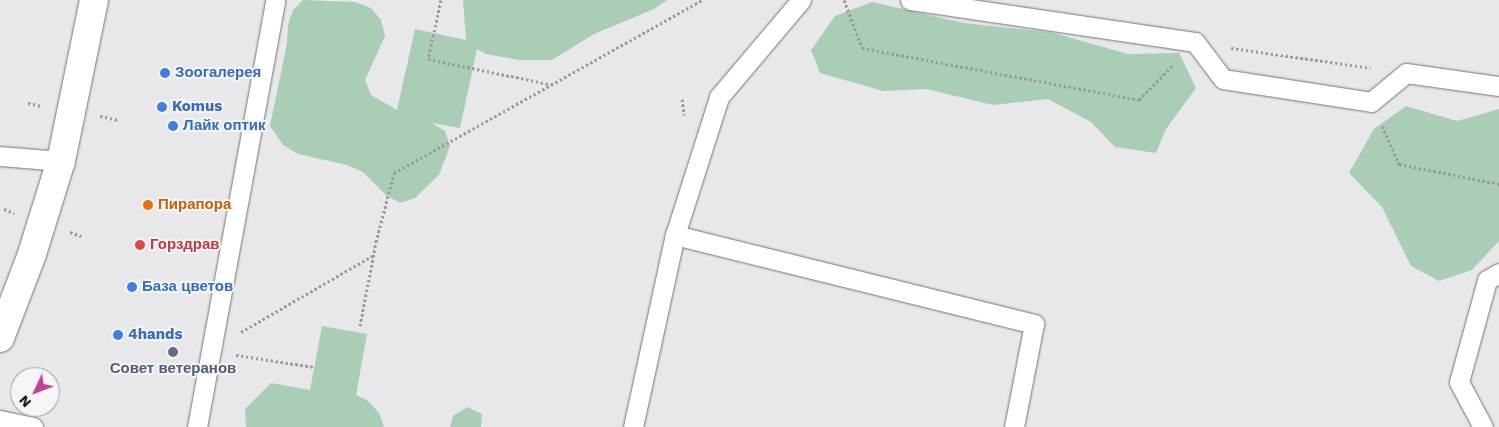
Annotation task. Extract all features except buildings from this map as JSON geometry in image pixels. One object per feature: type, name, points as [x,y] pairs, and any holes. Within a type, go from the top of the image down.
[{"type":"street","points":[[0,338],[32,254],[60,161],[94,0]]},
{"type":"lane","points":[[196,427],[275,0]]},
{"type":"lane","points":[[633,427],[675,235],[719,97],[801,0]]},
{"type":"lane","points":[[910,0],[1195,42],[1223,79],[1371,102],[1406,73],[1499,86]]},
{"type":"lane","points":[[0,156],[60,161]]},
{"type":"lane","points":[[675,235],[1034,324],[1014,427]]},
{"type":"lane","points":[[1483,427],[1459,382],[1487,280],[1499,274]]},
{"type":"lane","points":[[0,420],[33,427]]},
{"type":"path","points":[[441,0],[428,60],[550,85]]},
{"type":"path","points":[[360,326],[374,255],[394,173],[702,0]]},
{"type":"path","points":[[844,0],[862,48],[1139,100],[1195,42],[1379,69]]},
{"type":"path","points":[[1371,102],[1399,164],[1499,184]]},
{"type":"path","points":[[28,103],[43,106]]},
{"type":"path","points":[[100,116],[119,120]]},
{"type":"path","points":[[4,209],[15,213]]},
{"type":"path","points":[[211,351],[374,255]]},
{"type":"path","points":[[211,351],[314,367]]},
{"type":"green space","points":[[303,0],[355,2],[371,8],[381,20],[385,36],[365,80],[371,95],[397,110],[415,29],[466,40],[463,0],[667,0],[654,9],[594,34],[552,60],[519,60],[486,54],[477,49],[460,128],[432,123],[445,131],[450,146],[439,175],[415,198],[400,203],[386,195],[363,172],[347,165],[298,154],[283,145],[270,126],[287,43],[288,25],[293,10]]},
{"type":"green space","points":[[872,2],[963,23],[1050,32],[1128,54],[1179,53],[1196,88],[1166,129],[1156,153],[1115,147],[1091,122],[1048,99],[993,105],[926,89],[883,91],[820,73],[811,50],[835,16]]},
{"type":"green space","points":[[1406,106],[1457,121],[1499,109],[1499,241],[1472,270],[1439,281],[1411,266],[1382,207],[1349,173],[1374,129]]},
{"type":"green space","points":[[322,326],[367,334],[356,395],[367,400],[379,413],[384,427],[246,427],[245,409],[271,383],[310,390]]},
{"type":"green space","points":[[467,407],[482,414],[481,427],[450,427],[453,416]]},
{"type":"place","name":"Зоогалерея","points":[[165,73]]},
{"type":"place","name":"Komus","points":[[162,107]]},
{"type":"place","name":"Лайк оптик","points":[[173,126]]},
{"type":"place","name":"Пирапора","points":[[148,205]]},
{"type":"place","name":"Горздрав","points":[[140,245]]},
{"type":"place","name":"База цветов","points":[[132,287]]},
{"type":"place","name":"4hands","points":[[118,335]]},
{"type":"place","name":"Совет ветеранов","points":[[173,352]]}]
